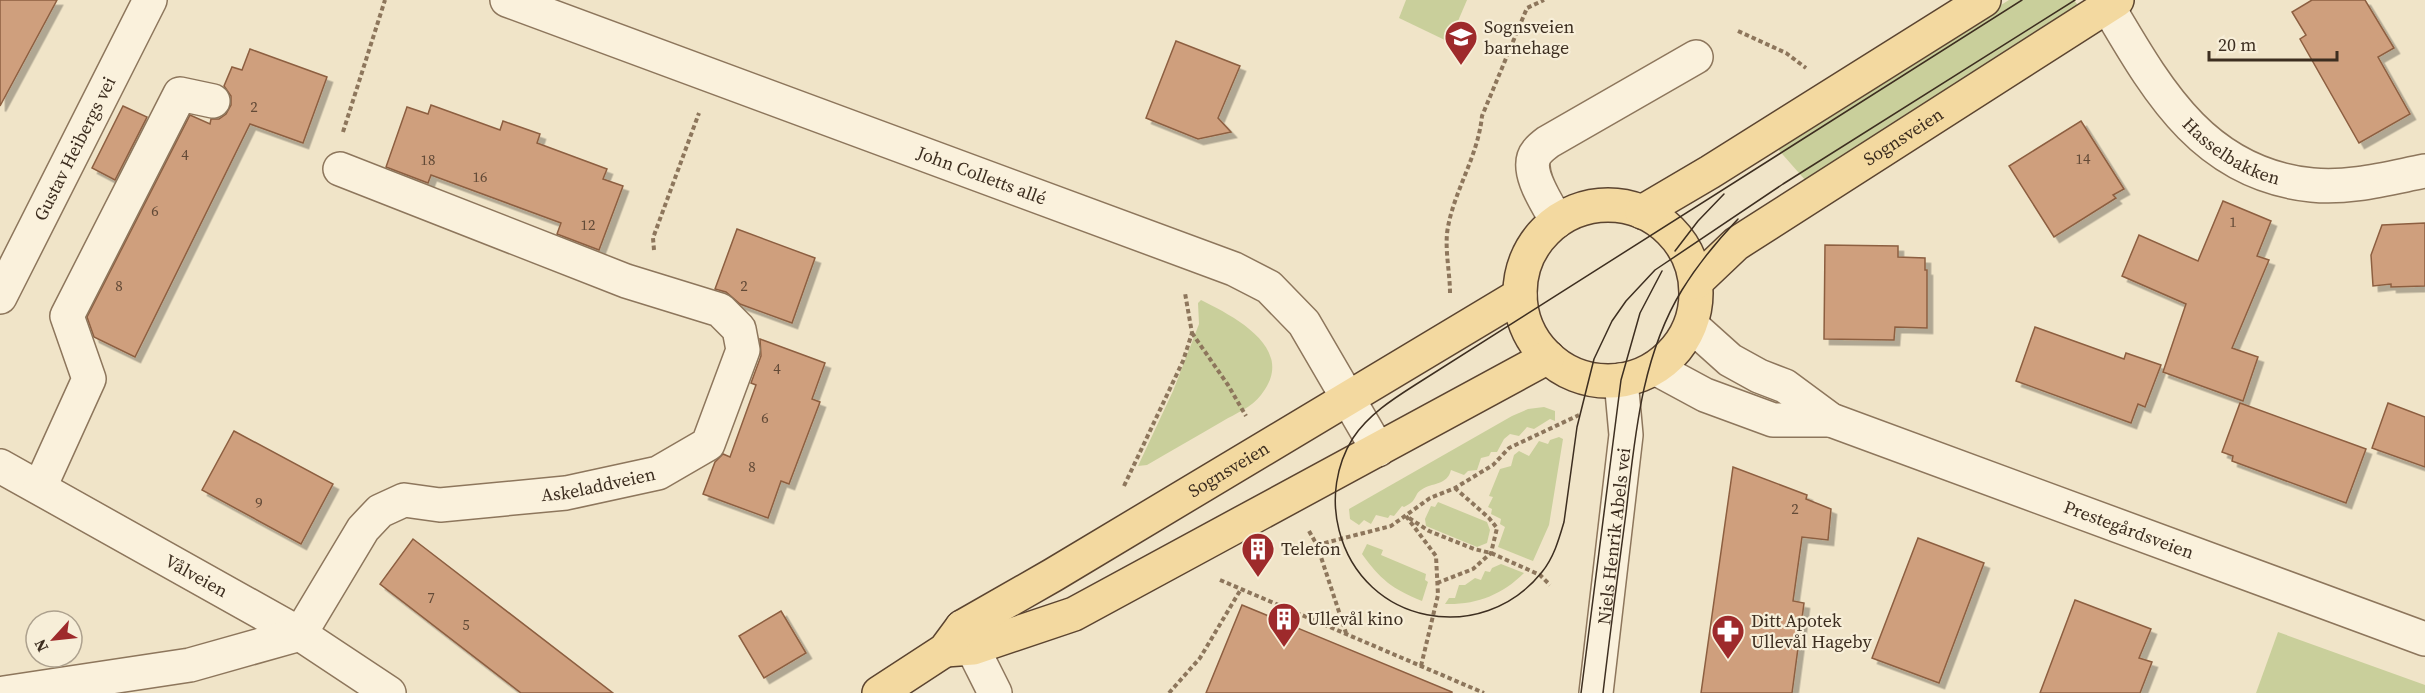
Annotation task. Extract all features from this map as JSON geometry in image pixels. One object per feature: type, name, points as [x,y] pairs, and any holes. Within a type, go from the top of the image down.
[{"type":"main road","points":[[1642,212],[1694,182],[1984,0]]},
{"type":"main road","name":"Sognsveien","points":[[1696,282],[1736,244],[2109,2]]},
{"type":"main road","points":[[1598,205],[1621,206],[1642,212],[1665,226],[1680,243],[1696,282],[1696,302],[1691,325],[1669,357],[1655,368],[1622,380],[1598,380],[1571,373],[1548,357],[1533,339],[1523,316],[1520,295],[1529,254],[1541,235],[1557,221],[1577,210],[1598,205]]},
{"type":"main road","name":"Sognsveien","points":[[879,693],[960,642],[1053,575],[1520,295]]},
{"type":"main road","name":"Sognsveien","points":[[960,642],[1074,614],[1548,357]]},
{"type":"street","name":"Gustav Heibergs vei","points":[[0,297],[150,0]]},
{"type":"street","name":"John Colletts allé","points":[[507,0],[556,8],[1234,269],[1269,287],[1304,323],[1378,450]]},
{"type":"street","name":"Hasselbakken","points":[[2109,2],[2159,90],[2184,121],[2208,144],[2251,170],[2278,180],[2314,186],[2345,185],[2425,171]]},
{"type":"street","points":[[1557,221],[1537,186],[1533,165],[1536,153],[1548,142],[1696,57]]},
{"type":"street","points":[[40,487],[89,379],[67,316],[180,94],[213,101]]},
{"type":"street","name":"Askeladdveien","points":[[300,634],[363,529],[380,511],[404,500],[440,505],[566,493],[658,473],[708,444],[743,350],[739,329],[720,310],[626,281],[340,169]]},
{"type":"street","name":"Prestegårdsveien","points":[[1691,325],[1730,360],[1759,376],[1785,386],[1831,420],[2425,639]]},
{"type":"street","name":"Prestegårdsveien","points":[[1655,368],[1705,395],[1773,420],[1831,420]]},
{"type":"street","name":"Niels Henrik Abels vei","points":[[1596,693],[1626,435],[1622,380]]},
{"type":"street","name":"Vålveien","points":[[0,466],[300,634],[389,693]]},
{"type":"street","points":[[4,693],[189,665],[300,634]]},
{"type":"street","points":[[960,642],[995,693]]},
{"type":"path","points":[[340,169],[332,165],[385,0]]},
{"type":"path","points":[[1450,300],[1447,230],[1454,202],[1480,134],[1482,116],[1527,8],[1544,0]]},
{"type":"path","points":[[1738,31],[1786,53],[1813,74]]},
{"type":"path","points":[[660,291],[653,238],[701,107]]},
{"type":"path","points":[[1184,283],[1192,333],[1248,420]]},
{"type":"path","points":[[1121,491],[1183,361],[1192,333]]},
{"type":"path","points":[[1317,545],[1391,526],[1430,498],[1455,488],[1493,465],[1509,448],[1580,415]]},
{"type":"path","points":[[1437,583],[1473,569],[1491,553],[1497,528],[1455,488]]},
{"type":"path","points":[[1406,516],[1429,531],[1474,549],[1491,553],[1540,575],[1550,585]]},
{"type":"path","points":[[1406,516],[1436,556],[1438,596],[1421,666]]},
{"type":"path","points":[[1305,522],[1317,545],[1346,633]]},
{"type":"path","points":[[1209,576],[1485,693]]},
{"type":"path","points":[[1169,693],[1200,658],[1241,589]]},
{"type":"green space","points":[[1406,0],[1467,0],[1449,42],[1399,18]]},
{"type":"green space","points":[[2009,0],[2074,0],[2080,8],[1806,181],[1776,147]]},
{"type":"green space","points":[[1201,300],[1245,325],[1258,337],[1267,349],[1272,363],[1270,378],[1261,395],[1248,407],[1147,465],[1138,466],[1173,391],[1199,324],[1198,303]]},
{"type":"green space","points":[[1544,407],[1555,411],[1555,421],[1550,419],[1534,429],[1527,427],[1519,436],[1510,434],[1504,439],[1497,452],[1491,452],[1489,456],[1481,458],[1477,470],[1468,471],[1464,475],[1451,470],[1446,479],[1421,490],[1412,502],[1402,506],[1394,516],[1390,515],[1388,518],[1376,515],[1371,524],[1364,520],[1359,525],[1350,519],[1349,509],[1512,416],[1528,409]]},
{"type":"green space","points":[[1559,437],[1563,439],[1549,525],[1533,561],[1498,547],[1505,527],[1500,524],[1501,519],[1491,514],[1492,509],[1488,507],[1493,497],[1489,496],[1500,469],[1511,466],[1514,455],[1519,451],[1529,456],[1539,441],[1548,444],[1550,440]]},
{"type":"green space","points":[[1438,502],[1487,522],[1490,530],[1487,543],[1477,547],[1426,526],[1425,519],[1431,506],[1435,507]]},
{"type":"green space","points":[[1367,544],[1383,550],[1381,555],[1426,574],[1425,580],[1428,582],[1422,601],[1402,592],[1381,577],[1362,554]]},
{"type":"green space","points":[[1501,564],[1524,573],[1498,593],[1488,597],[1467,603],[1445,604],[1449,598],[1455,598],[1459,585],[1465,585],[1475,578],[1481,580],[1485,571],[1490,572],[1492,568]]},
{"type":"green space","points":[[2278,632],[2425,685],[2425,693],[2256,693]]},
{"type":"building","points":[[0,0],[57,0],[0,106]]},
{"type":"building","points":[[2312,0],[2365,0],[2394,48],[2378,57],[2410,114],[2359,143],[2300,39],[2306,35],[2292,12]]},
{"type":"building","points":[[1176,41],[1240,66],[1218,118],[1231,132],[1198,139],[1146,118]]},
{"type":"building","points":[[250,49],[327,77],[303,143],[250,124],[135,357],[94,337],[87,317],[190,115],[210,124],[211,119],[219,119],[226,114],[231,105],[231,96],[224,86],[232,67],[242,70]]},
{"type":"building","points":[[431,105],[500,130],[503,121],[540,134],[537,143],[607,169],[603,179],[623,186],[599,250],[557,234],[561,223],[431,175],[428,183],[386,167],[407,107],[428,114]]},
{"type":"building","points":[[123,106],[147,117],[115,180],[92,168]]},
{"type":"building","points":[[2081,121],[2124,189],[2113,195],[2116,198],[2054,237],[2009,166]]},
{"type":"building","points":[[2223,201],[2271,221],[2257,256],[2269,260],[2232,348],[2258,357],[2243,401],[2163,372],[2186,304],[2122,276],[2139,235],[2198,261]]},
{"type":"building","points":[[2425,223],[2425,286],[2391,287],[2391,284],[2373,286],[2371,255],[2382,225]]},
{"type":"building","points":[[737,229],[815,258],[792,323],[740,304],[726,292],[715,289]]},
{"type":"building","points":[[1825,245],[1898,246],[1898,257],[1925,258],[1927,328],[1895,327],[1894,340],[1824,339]]},
{"type":"building","points":[[2035,327],[2124,359],[2126,353],[2161,365],[2145,407],[2138,404],[2131,423],[2016,381]]},
{"type":"building","points":[[760,339],[825,363],[812,399],[820,402],[789,484],[781,481],[768,518],[703,494],[715,462],[723,454],[730,457],[756,385],[751,383],[761,356]]},
{"type":"building","points":[[2240,403],[2366,449],[2346,503],[2232,461],[2233,456],[2222,452]]},
{"type":"building","points":[[2388,403],[2425,417],[2425,467],[2372,448]]},
{"type":"building","points":[[234,431],[333,484],[301,544],[202,490]]},
{"type":"building","points":[[1733,467],[1807,495],[1806,499],[1831,509],[1828,540],[1802,537],[1793,601],[1804,603],[1792,693],[1701,693]]},
{"type":"building","points":[[1918,538],[1984,563],[1939,683],[1872,658]]},
{"type":"building","points":[[413,539],[613,693],[521,693],[380,584]]},
{"type":"building","points":[[2075,600],[2151,629],[2139,658],[2152,662],[2140,693],[2040,693]]},
{"type":"building","name":"Ullevål kino","points":[[1242,605],[1452,692],[1452,693],[1206,693]]},
{"type":"building","points":[[781,611],[806,653],[764,678],[739,636]]},
{"type":"tram line","points":[[2022,0],[1415,385],[1373,415],[1347,448],[1339,471],[1335,494],[1339,530],[1352,562],[1372,587],[1398,605],[1427,615],[1458,617],[1488,610],[1517,596],[1542,572],[1553,554],[1560,535],[1564,522],[1577,427],[1594,359],[1612,321],[1626,301],[1655,270],[1783,184],[2075,0]]},
{"type":"tram line","points":[[1675,251],[1698,221],[1724,194]]},
{"type":"tram line","points":[[1603,693],[1637,427],[1649,370],[1657,342],[1682,290],[1708,253],[1738,219]]},
{"type":"tram line","points":[[1581,693],[1621,380],[1640,313],[1662,271]]},
{"type":"place","name":"Sognsveien barnehage","points":[[1461,66]]},
{"type":"place","name":"Telefon","points":[[1258,578]]},
{"type":"place","name":"Ullevål kino","points":[[1284,648]]},
{"type":"place","name":"Ditt Apotek Ullevål Hageby","points":[[1728,660]]}]
